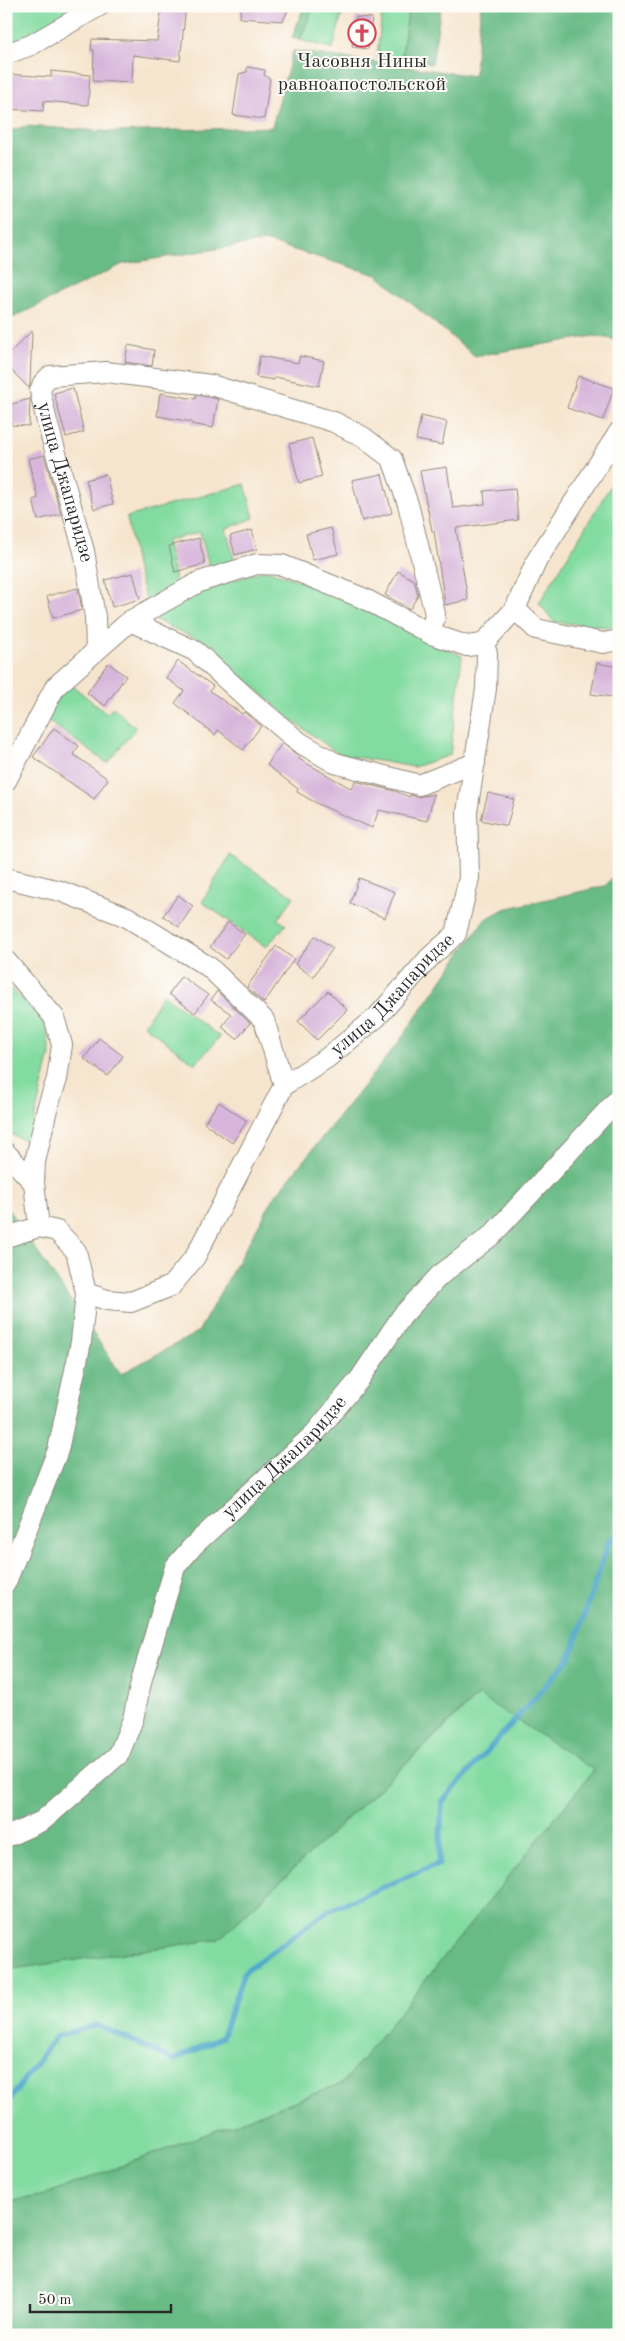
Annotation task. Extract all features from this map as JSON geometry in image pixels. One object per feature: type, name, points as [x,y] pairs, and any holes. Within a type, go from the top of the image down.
[{"type":"street","points":[[6,54],[31,46],[99,6]]},
{"type":"street","name":"улица Джапаридзе","points":[[96,651],[95,617],[84,551],[47,422],[40,390],[43,383],[50,376],[106,372],[211,385],[334,422],[363,437],[392,459],[408,504],[436,614],[431,634]]},
{"type":"street","points":[[6,781],[55,687],[130,621],[199,582],[257,564],[282,565],[365,599],[431,634],[467,646],[483,644],[515,609],[537,560],[619,432]]},
{"type":"street","points":[[515,609],[536,629],[603,643],[619,640]]},
{"type":"street","points":[[130,621],[195,651],[299,742],[335,763],[419,785],[475,762]]},
{"type":"street","name":"улица Джапаридзе","points":[[284,1085],[327,1058],[377,1017],[429,958],[456,934],[469,878],[467,812],[486,688],[486,654],[483,644]]},
{"type":"street","points":[[6,878],[60,891],[128,917],[209,968],[264,1020],[284,1085],[195,1257],[171,1286],[131,1302],[107,1300],[86,1293]]},
{"type":"street","points":[[6,961],[54,1017],[62,1045],[57,1079],[46,1109],[35,1162],[34,1183],[39,1227]]},
{"type":"street","name":"улица Джапаридзе","points":[[6,1834],[11,1835],[42,1822],[119,1754],[133,1719],[142,1678],[175,1567],[193,1546],[315,1433],[359,1380],[408,1309],[439,1276],[492,1235],[619,1098]]},
{"type":"street","points":[[6,1153],[34,1183]]},
{"type":"street","points":[[6,1237],[39,1227],[58,1231],[76,1251],[86,1293],[81,1342],[58,1450],[6,1582]]},
{"type":"green space","points":[[6,6],[84,6],[23,40],[6,46]]},
{"type":"green space","points":[[304,6],[314,6],[300,40],[292,38]]},
{"type":"green space","points":[[314,6],[358,6],[358,9],[343,10],[333,49],[300,40]]},
{"type":"green space","points":[[370,6],[409,6],[401,60],[377,57],[382,12],[370,12]]},
{"type":"green space","points":[[409,6],[441,6],[432,64],[401,60]]},
{"type":"green space","points":[[481,6],[619,6],[619,340],[593,336],[475,356],[377,275],[265,241],[123,264],[6,321],[6,132],[26,126],[115,132],[272,127],[293,51],[474,76]]},
{"type":"green space","points":[[619,472],[619,628],[554,622],[539,603]]},
{"type":"green space","points":[[245,484],[254,518],[226,529],[236,566],[211,573],[200,532],[166,541],[177,588],[147,604],[136,566],[127,517]]},
{"type":"green space","points":[[265,570],[316,587],[462,656],[450,755],[414,767],[339,754],[294,722],[201,641],[151,618],[208,589]]},
{"type":"green space","points":[[68,682],[107,714],[113,707],[136,728],[107,763],[44,718]]},
{"type":"green space","points":[[230,855],[294,897],[278,919],[286,925],[266,947],[202,902]]},
{"type":"green space","points":[[619,871],[619,2335],[6,2335],[6,2202],[41,2196],[343,2083],[594,1770],[478,1695],[219,1939],[6,1970],[6,1206],[121,1374],[198,1332],[275,1196],[398,1043],[484,920],[504,909],[605,886]]},
{"type":"green space","points":[[10,988],[45,1019],[50,1054],[29,1141],[6,1133],[6,1109],[13,1083],[6,1081],[6,993]]},
{"type":"green space","points":[[163,994],[220,1037],[195,1064],[144,1025]]},
{"type":"green space","points":[[479,1695],[594,1770],[343,2083],[41,2196],[6,2202],[6,1970],[219,1939]]},
{"type":"building","points":[[162,6],[186,6],[180,61],[133,55],[132,83],[93,81],[94,50],[91,50],[92,39],[157,41]]},
{"type":"building","points":[[241,6],[290,6],[283,21],[240,18]]},
{"type":"building","name":"Часовня Нины равноапостольской","points":[[356,17],[372,18],[368,49],[352,47]]},
{"type":"building","points":[[247,67],[265,70],[264,75],[270,79],[264,119],[233,115],[239,74],[247,72]]},
{"type":"building","points":[[51,71],[90,75],[88,105],[44,101],[43,111],[6,109],[6,74],[51,77]]},
{"type":"building","points":[[32,331],[29,388],[6,365],[6,356]]},
{"type":"building","points":[[128,345],[154,350],[152,366],[125,362]]},
{"type":"building","points":[[260,356],[298,363],[300,356],[324,361],[319,386],[275,377],[274,380],[256,377]]},
{"type":"building","points":[[578,376],[614,388],[603,420],[567,408]]},
{"type":"building","points":[[73,388],[84,432],[66,437],[54,393]]},
{"type":"building","points":[[160,393],[196,399],[196,395],[218,399],[213,428],[157,416]]},
{"type":"building","points":[[30,399],[29,426],[11,425],[12,404]]},
{"type":"building","points":[[421,416],[447,422],[442,445],[416,440]]},
{"type":"building","points":[[312,438],[322,477],[299,483],[289,444]]},
{"type":"building","points":[[44,455],[61,514],[38,520],[33,500],[38,498],[28,459]]},
{"type":"building","points":[[447,467],[453,508],[485,504],[484,491],[515,488],[518,520],[456,528],[468,600],[445,605],[434,531],[432,531],[420,471]]},
{"type":"building","points":[[106,474],[113,504],[94,509],[86,480]]},
{"type":"building","points":[[382,474],[392,513],[362,521],[352,480]]},
{"type":"building","points":[[331,528],[338,554],[313,560],[306,534]]},
{"type":"building","points":[[252,530],[257,549],[235,555],[230,536]]},
{"type":"building","points":[[199,538],[205,564],[175,572],[169,546]]},
{"type":"building","points":[[398,571],[414,580],[418,595],[410,609],[385,595]]},
{"type":"building","points":[[133,573],[140,599],[112,607],[105,580]]},
{"type":"building","points":[[78,588],[82,610],[53,618],[47,596]]},
{"type":"building","points":[[178,661],[213,686],[210,691],[242,714],[244,712],[261,726],[243,750],[218,730],[215,735],[175,703],[184,691],[166,678]]},
{"type":"building","points":[[108,663],[126,676],[105,706],[87,693]]},
{"type":"building","points":[[597,663],[619,667],[619,698],[591,694]]},
{"type":"building","points":[[54,728],[79,746],[73,754],[108,779],[94,799],[33,757]]},
{"type":"building","points":[[282,743],[300,757],[299,759],[352,789],[355,781],[395,791],[409,797],[410,795],[417,797],[434,794],[427,821],[379,810],[372,828],[318,804],[297,792],[298,789],[267,765]]},
{"type":"building","points":[[488,793],[514,799],[507,826],[481,820]]},
{"type":"building","points":[[359,878],[395,892],[385,918],[350,903]]},
{"type":"building","points":[[178,895],[193,906],[179,927],[163,916]]},
{"type":"building","points":[[228,922],[245,934],[226,959],[210,947]]},
{"type":"building","points":[[315,936],[333,948],[313,977],[295,964]]},
{"type":"building","points":[[276,946],[294,959],[264,1003],[247,987]]},
{"type":"building","points":[[181,976],[208,995],[195,1013],[169,994]]},
{"type":"building","points":[[217,991],[250,1023],[237,1039],[222,1027],[231,1014],[211,1000]]},
{"type":"building","points":[[328,991],[347,1010],[317,1040],[298,1021]]},
{"type":"building","points":[[99,1038],[123,1056],[108,1076],[84,1059]]},
{"type":"building","points":[[219,1102],[247,1121],[232,1143],[204,1123]]},
{"type":"waterway","points":[[6,2105],[56,2036],[97,2025],[174,2060],[222,2037],[244,1972],[328,1911],[439,1863],[442,1802],[570,1658],[609,1541],[619,1532]]},
{"type":"place","name":"Часовня Нины равноапостольской","points":[[362,33]]}]
